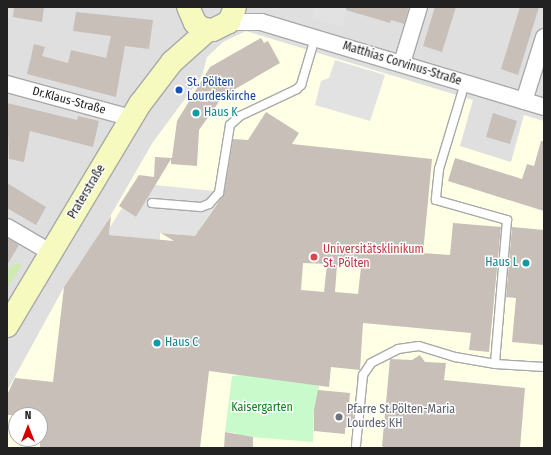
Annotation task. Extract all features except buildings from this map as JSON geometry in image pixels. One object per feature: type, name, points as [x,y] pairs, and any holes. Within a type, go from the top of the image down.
[{"type":"main road","points":[[187,10],[199,26],[208,30],[222,28],[236,12]]},
{"type":"main road","name":"Praterstraße","points":[[172,62],[187,10]]},
{"type":"main road","name":"Praterstraße","points":[[7,326],[131,118],[172,62],[208,30]]},
{"type":"street","points":[[402,63],[419,7]]},
{"type":"street","name":"Matthias Corvinus-Straße","points":[[236,12],[261,22],[544,106]]},
{"type":"street","points":[[524,100],[544,37]]},
{"type":"street","name":"Dr.Klaus-Straße","points":[[7,84],[131,118]]},
{"type":"street","points":[[7,227],[50,252]]},
{"type":"lane","points":[[152,203],[201,207],[209,204],[219,193],[228,133],[233,120],[297,89],[301,85],[314,38]]},
{"type":"lane","points":[[465,83],[439,169],[436,200],[507,220],[495,364]]},
{"type":"lane","points":[[356,445],[363,375],[371,363],[398,349],[419,346],[455,357],[495,364],[544,367]]},
{"type":"shaded area","name":"Universitätsklinikum St. Pölten","points":[[7,7],[544,7],[544,448],[7,448]]},
{"type":"shaded area","points":[[315,7],[348,7],[342,27],[311,18]]},
{"type":"shaded area","name":"Universitätsklinikum St. Pölten","points":[[246,31],[473,100],[460,146],[511,162],[524,115],[544,121],[544,448],[7,448],[7,391],[64,287],[104,227],[153,142],[202,76],[207,57],[223,42]]},
{"type":"shaded area","points":[[335,60],[385,75],[370,121],[315,105],[321,81],[329,78]]},
{"type":"shaded area","points":[[155,185],[224,192],[201,227],[198,244],[178,234],[160,233],[160,240],[109,235],[110,227],[122,208],[136,217]]},
{"type":"green space","points":[[114,123],[116,131],[78,192],[57,218]]},
{"type":"green space","points":[[19,262],[21,266],[7,289],[7,272],[10,267]]},
{"type":"green space","name":"Kaisergarten","points":[[243,375],[316,384],[319,386],[317,409],[314,410],[313,442],[237,436],[236,433],[225,432],[232,376]]},
{"type":"place","name":"St. Pölten Lourdeskirche","points":[[179,90]]},
{"type":"place","name":"Haus K","points":[[196,113]]},
{"type":"place","name":"Universitätsklinikum St. Pölten","points":[[314,257]]},
{"type":"place","name":"Haus L","points":[[526,263]]},
{"type":"place","name":"Haus C","points":[[157,343]]},
{"type":"place","name":"Pfarre St.Pölten-Maria Lourdes KH","points":[[339,417]]}]
